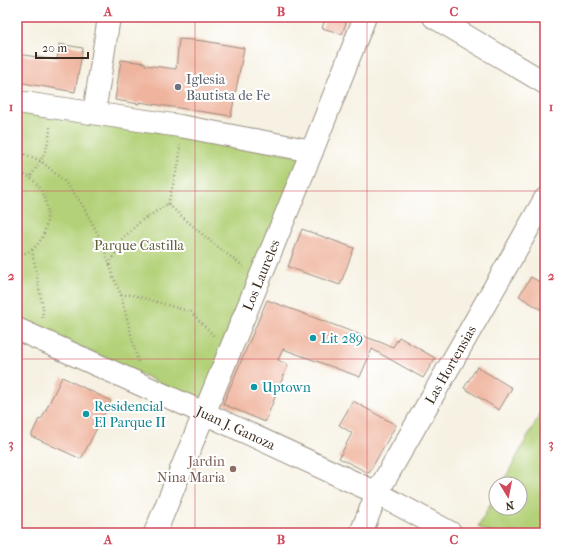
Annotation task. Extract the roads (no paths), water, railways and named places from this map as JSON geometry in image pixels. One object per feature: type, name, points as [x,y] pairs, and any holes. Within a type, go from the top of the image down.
[{"type":"street","points":[[94,113],[109,17]]},
{"type":"street","name":"Los Laureles","points":[[155,533],[312,151],[364,17]]},
{"type":"street","points":[[434,17],[545,83]]},
{"type":"street","points":[[17,102],[180,126],[312,151]]},
{"type":"street","name":"Las Hortensias","points":[[360,533],[377,494],[545,199]]},
{"type":"street","name":"Juan J. Ganoza","points":[[17,329],[204,413],[377,494],[451,533]]},
{"type":"place","name":"Iglesia Bautista de Fe","points":[[178,87]]},
{"type":"place","name":"Lit 289","points":[[313,338]]},
{"type":"place","name":"Uptown","points":[[254,387]]},
{"type":"place","name":"Residencial El Parque II","points":[[86,414]]},
{"type":"place","name":"Jardin Nina Maria","points":[[233,469]]},
{"type":"park label","name":"Parque Castilla","points":[[139,245]]}]
